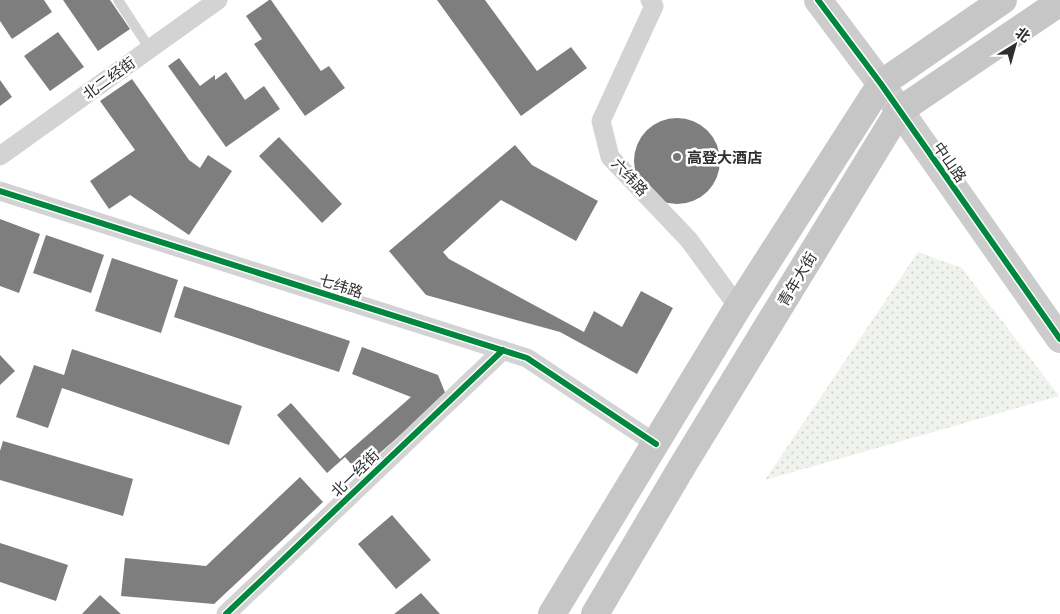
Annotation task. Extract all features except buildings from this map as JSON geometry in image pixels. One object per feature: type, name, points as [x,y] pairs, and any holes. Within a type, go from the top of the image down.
[{"type":"main road","points":[[552,614],[738,307],[881,84],[1003,0]]},
{"type":"main road","name":"青年大街","points":[[595,614],[688,457],[899,111],[1060,2]]},
{"type":"street","name":"北二经街","points":[[0,156],[218,0]]},
{"type":"street","name":"六纬路","points":[[650,0],[654,6],[601,121],[610,157],[689,240],[738,307]]},
{"type":"street","name":"中山路","points":[[818,0],[881,84],[1060,339]]},
{"type":"street","name":"七纬路","points":[[0,191],[527,358],[656,444]]},
{"type":"street","name":"北一经街","points":[[226,614],[503,350]]},
{"type":"lane","points":[[118,0],[150,49]]},
{"type":"shaded area","points":[[918,252],[962,268],[1059,396],[765,480]]},
{"type":"cycle path","points":[[818,0],[881,84],[1060,339]]},
{"type":"cycle path","points":[[0,191],[527,358],[656,444]]},
{"type":"cycle path","points":[[226,614],[503,350]]},
{"type":"place","name":"高登大酒店","points":[[677,157]]}]
